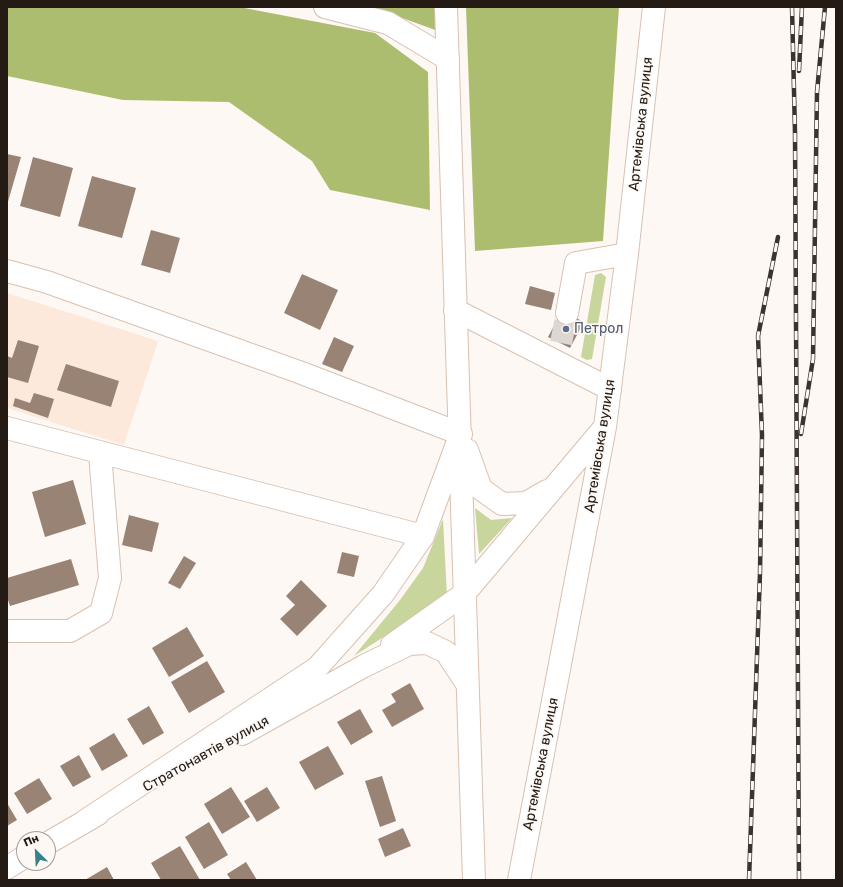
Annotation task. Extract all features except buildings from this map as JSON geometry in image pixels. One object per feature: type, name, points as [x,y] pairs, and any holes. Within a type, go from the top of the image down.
[{"type":"main road","points":[[325,7],[388,23],[448,59]]},
{"type":"main road","points":[[446,7],[455,310],[461,434],[464,594],[474,880]]},
{"type":"main road","name":"Артемівська вулиця","points":[[519,880],[605,427],[627,254],[654,7]]},
{"type":"main road","points":[[567,313],[576,263],[627,254]]},
{"type":"main road","points":[[7,271],[47,282],[292,370],[461,434],[481,489],[502,504],[526,503],[554,487]]},
{"type":"main road","points":[[455,310],[559,353],[610,389]]},
{"type":"main road","points":[[364,666],[464,594],[605,427]]},
{"type":"main road","points":[[7,428],[100,454],[423,536]]},
{"type":"main road","points":[[85,821],[317,668],[383,594],[423,536],[461,434]]},
{"type":"main road","points":[[7,631],[70,631],[101,613],[110,578],[100,454]]},
{"type":"main road","points":[[364,666],[409,644],[427,643],[446,652],[467,684]]},
{"type":"main road","name":"Стратонавтів вулиця","points":[[56,838],[364,666]]},
{"type":"main road","points":[[7,868],[16,862]]},
{"type":"shaded area","points":[[7,293],[158,341],[124,445],[7,408]]},
{"type":"green space","points":[[7,7],[239,7],[375,33],[428,72],[430,210],[330,190],[312,161],[229,102],[123,100],[7,76]]},
{"type":"green space","points":[[372,7],[437,7],[438,31]]},
{"type":"green space","points":[[466,7],[619,7],[603,241],[475,251]]},
{"type":"green space","points":[[601,273],[606,277],[592,359],[587,360],[581,357],[595,275]]},
{"type":"green space","points":[[475,508],[491,520],[512,518],[479,554]]},
{"type":"green space","points":[[443,519],[447,596],[354,656],[400,600],[423,568]]},
{"type":"tunnel","points":[[561,343],[567,313]]},
{"type":"railway","points":[[792,7],[795,133],[799,880]]},
{"type":"railway","points":[[799,71],[802,7]]},
{"type":"railway","points":[[801,434],[813,359],[817,92],[825,7]]},
{"type":"railway","points":[[749,880],[760,573],[762,435],[758,336],[778,237]]},
{"type":"place","name":"Петрол","points":[[566,329]]}]
